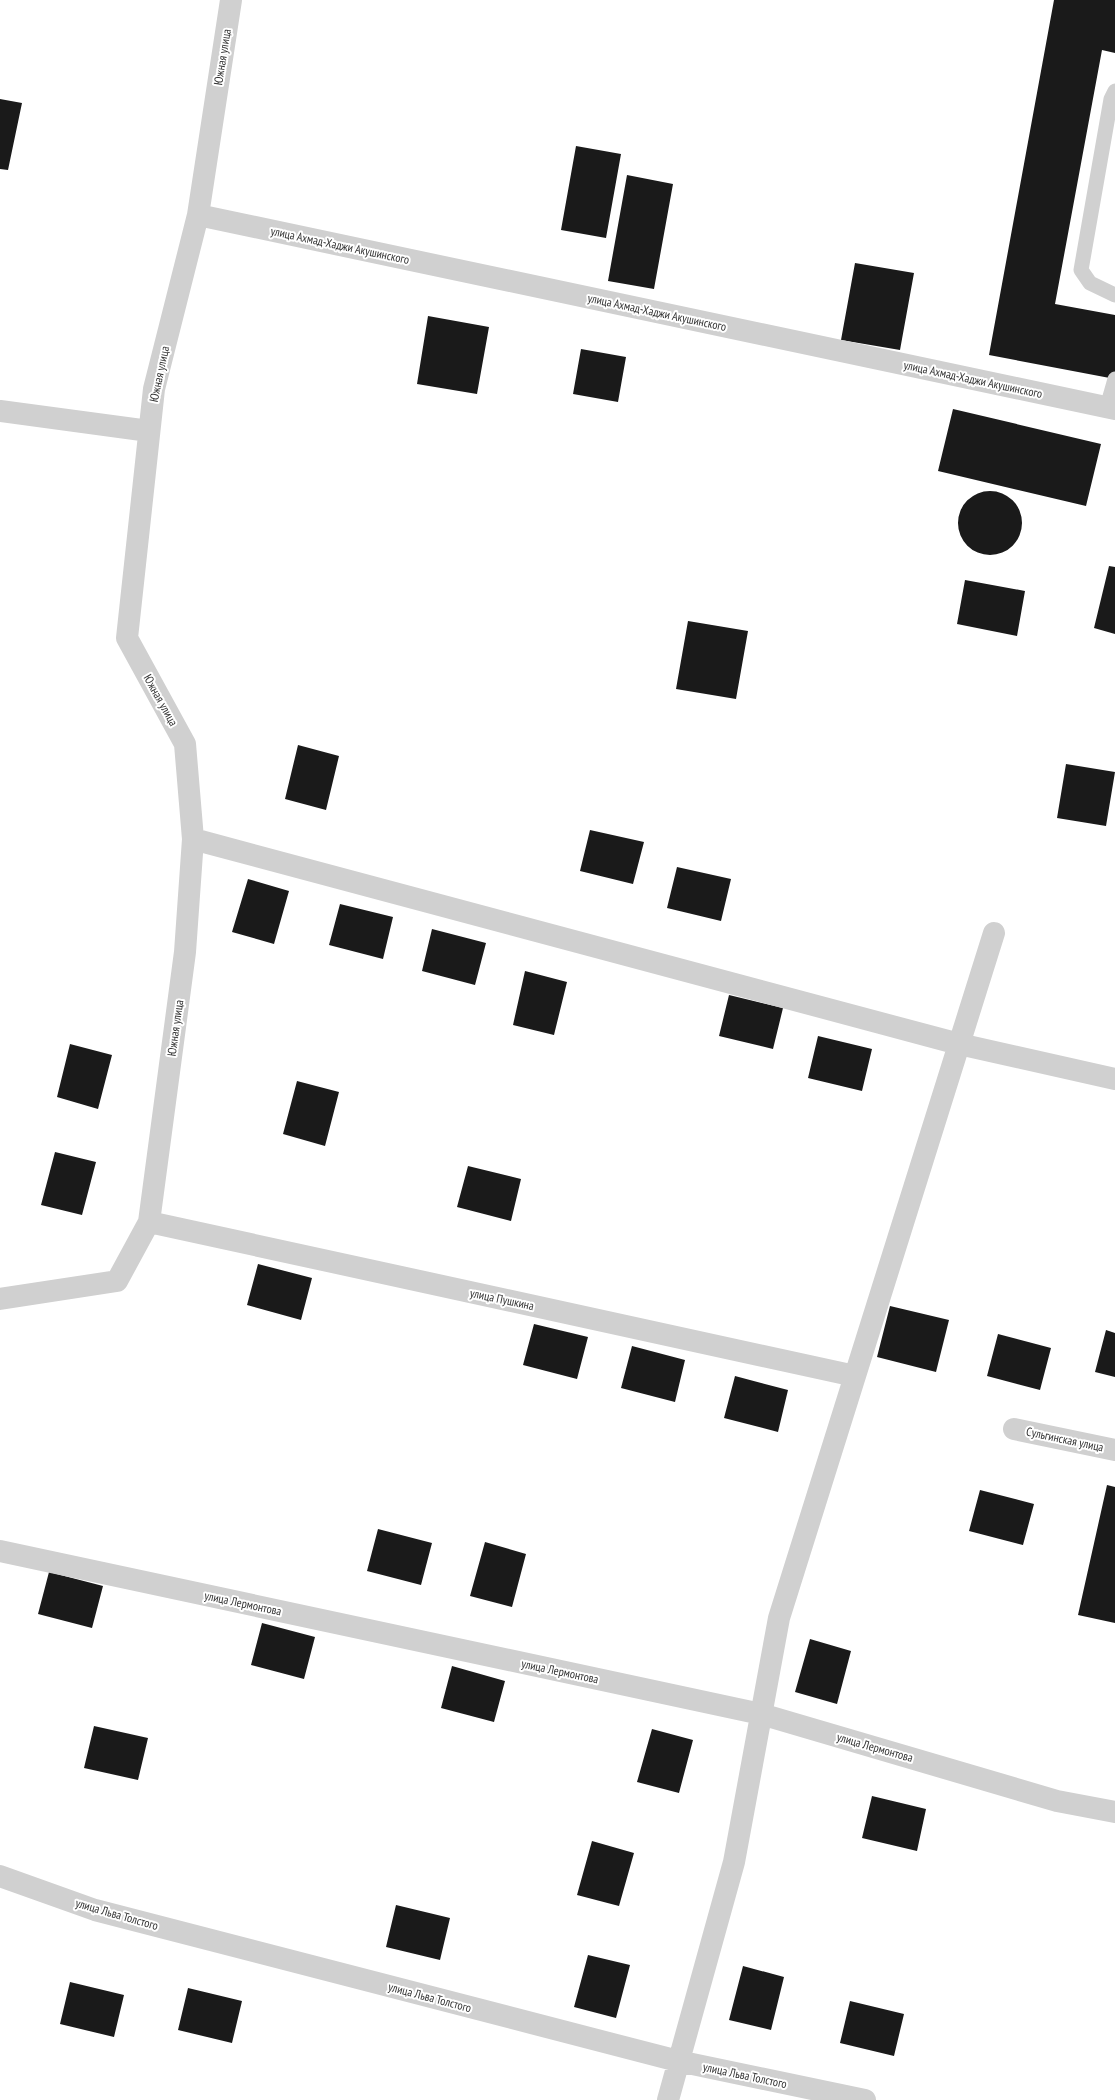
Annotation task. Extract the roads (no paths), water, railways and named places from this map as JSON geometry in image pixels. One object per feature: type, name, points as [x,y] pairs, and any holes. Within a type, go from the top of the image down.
[{"type":"street","name":"Южная улица","points":[[0,1299],[117,1281],[149,1222],[185,952],[193,839],[185,744],[127,638],[154,389],[198,215],[231,0]]},
{"type":"street","name":"улица Ахмад-Хаджи Акушинского","points":[[198,215],[1111,408]]},
{"type":"street","points":[[0,411],[149,431]]},
{"type":"street","points":[[193,839],[960,1044],[1115,1079]]},
{"type":"street","points":[[668,2100],[734,1862],[779,1618],[994,933]]},
{"type":"street","name":"улица Пушкина","points":[[149,1222],[855,1376]]},
{"type":"street","name":"Сульгинская улица","points":[[1014,1429],[1115,1450]]},
{"type":"street","name":"улица Лермонтова","points":[[0,1551],[762,1714],[1058,1802],[1115,1812]]},
{"type":"street","name":"улица Льва Толстого","points":[[0,1876],[95,1910],[678,2061],[865,2100]]},
{"type":"lane","points":[[1115,91],[1111,99],[1081,270],[1090,283],[1115,294]]},
{"type":"lane","points":[[1111,408],[1115,380]]}]
